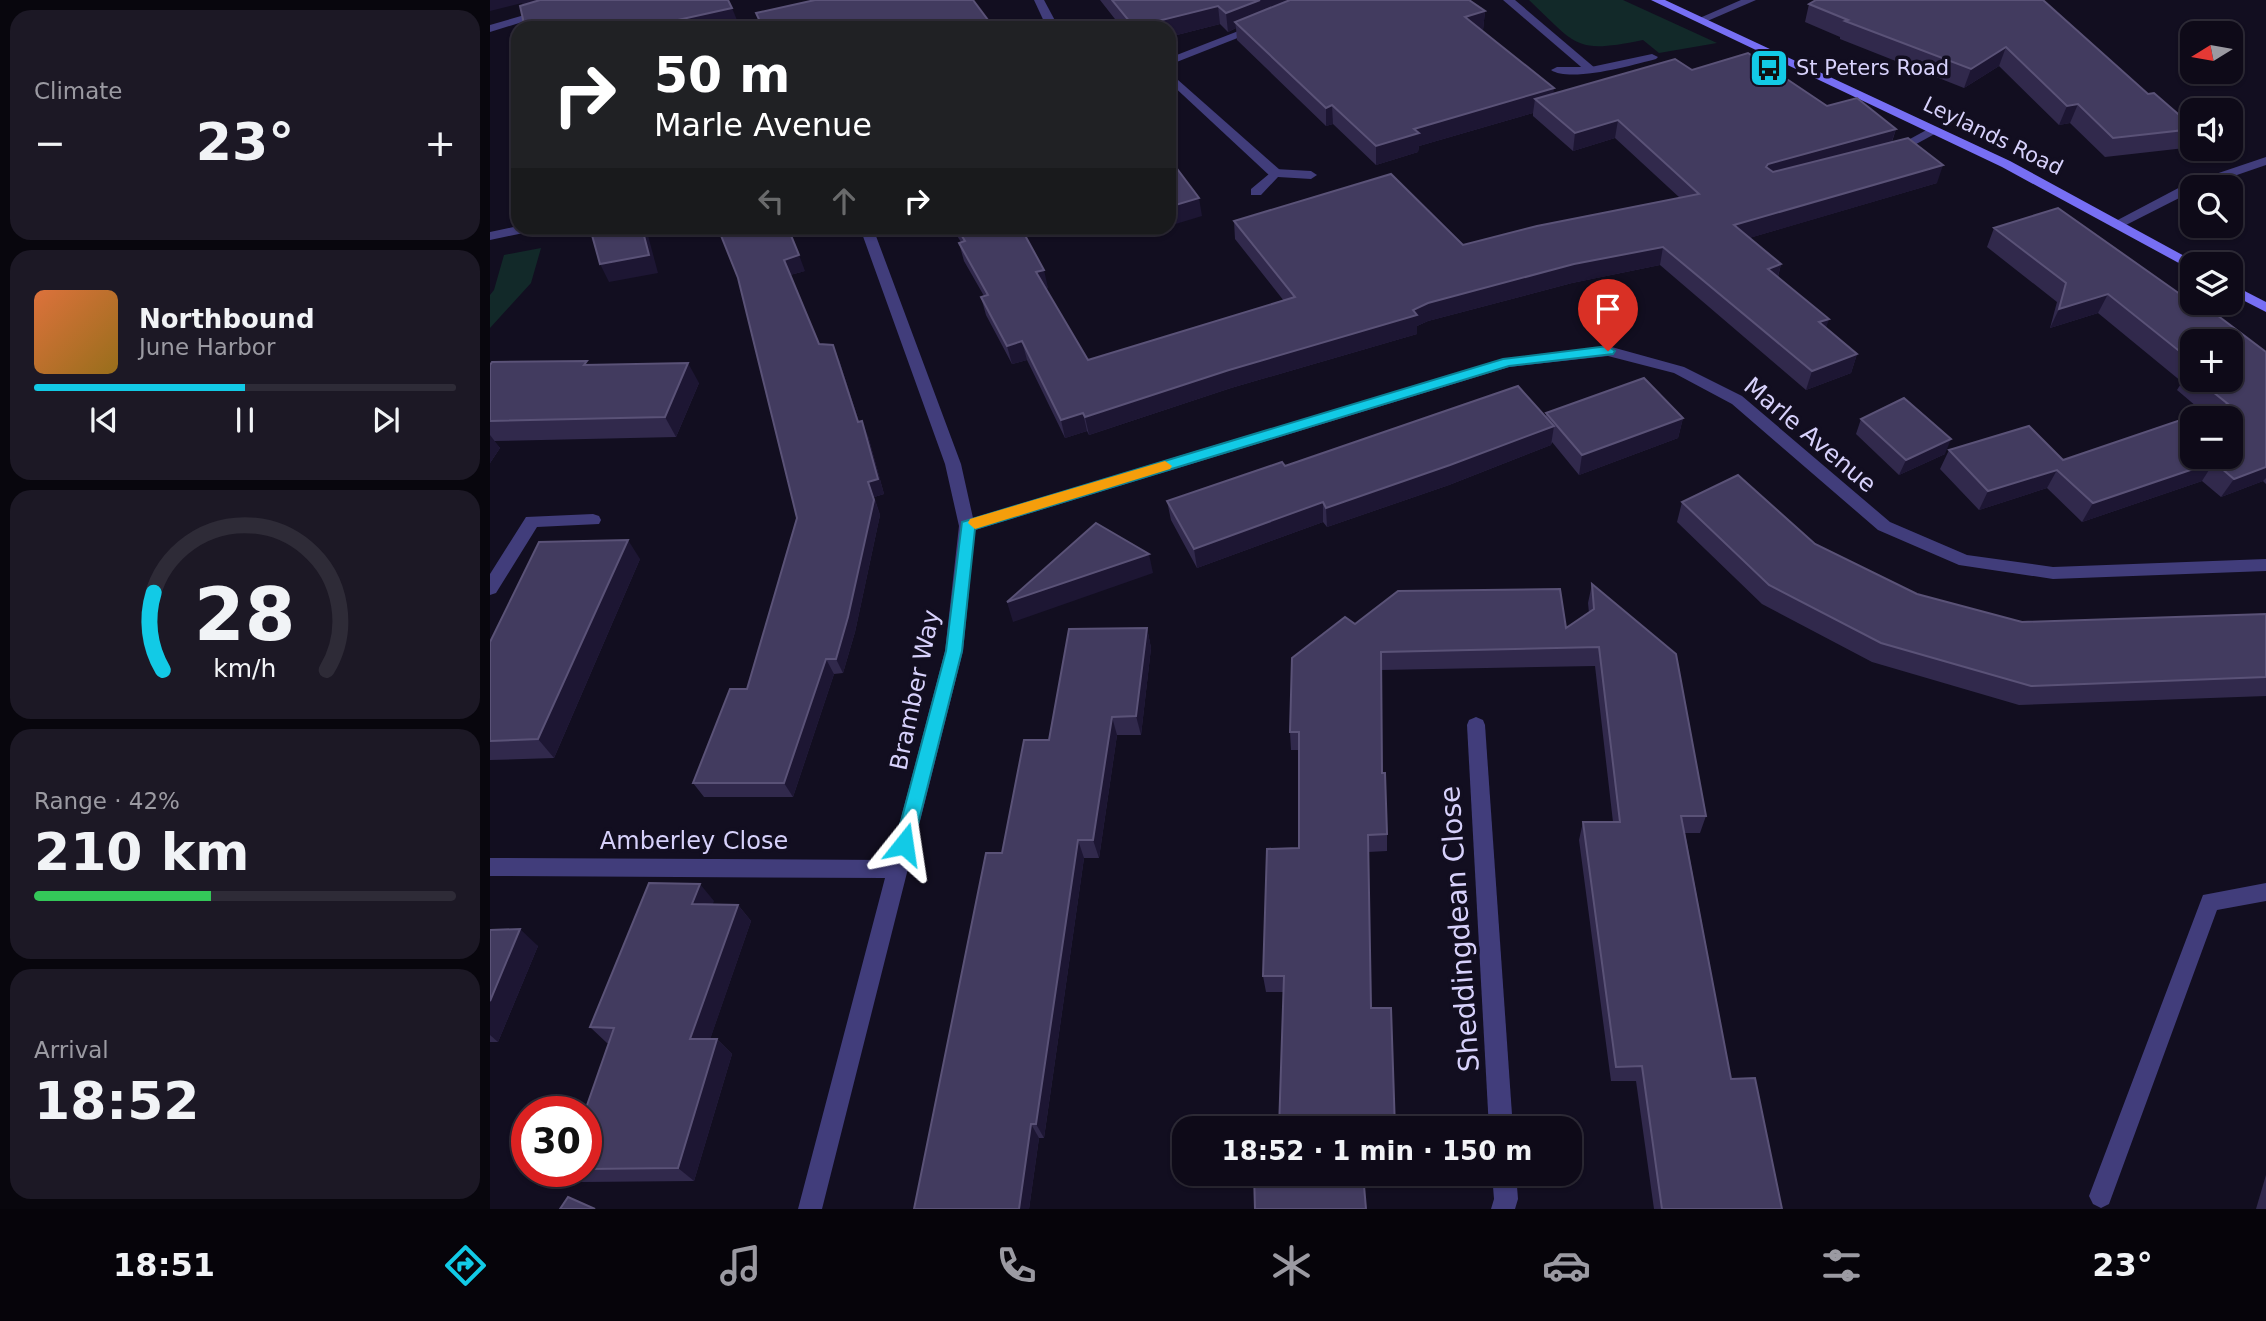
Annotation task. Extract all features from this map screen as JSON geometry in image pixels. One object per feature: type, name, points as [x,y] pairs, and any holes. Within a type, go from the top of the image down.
[{"type":"street","points":[[517,21],[589,0]]},
{"type":"street","points":[[1039,0],[1050,21]]},
{"type":"street","points":[[1508,0],[1591,70]]},
{"type":"street","name":"Leylands Road","points":[[1656,0],[1936,130],[2119,223],[2180,258]]},
{"type":"street","points":[[1701,20],[1751,0]]},
{"type":"street","points":[[1176,59],[1269,22]]},
{"type":"street","points":[[490,29],[511,23]]},
{"type":"street","points":[[1557,70],[1591,70],[1652,57]]},
{"type":"street","points":[[1176,82],[1275,173],[1311,175]]},
{"type":"street","points":[[1882,155],[1936,130]]},
{"type":"street","points":[[2119,223],[2165,197],[2236,169],[2266,161]]},
{"type":"street","points":[[1256,192],[1275,173]]},
{"type":"street","points":[[490,236],[511,232]]},
{"type":"street","name":"Bramber Way","points":[[810,1209],[954,651],[967,526],[953,464],[869,235]]},
{"type":"street","points":[[2243,295],[2266,307]]},
{"type":"street","name":"Marle Avenue","points":[[967,526],[1508,362],[1608,351],[1679,370],[1737,400],[1884,526],[1965,561],[2053,573],[2266,565]]},
{"type":"street","points":[[490,588],[532,521],[593,520]]},
{"type":"street","name":"Sheddingdean Close","points":[[1476,725],[1501,1116]]},
{"type":"street","name":"Amberley Close","points":[[490,867],[898,869]]},
{"type":"street","points":[[2101,1196],[2210,902],[2266,892]]},
{"type":"street","points":[[1503,1209],[1506,1199],[1505,1186]]},
{"type":"green space","points":[[1529,0],[1623,0],[1717,43],[1659,53],[1643,40],[1590,46],[1568,37]]},
{"type":"green space","points":[[541,248],[531,283],[490,328],[490,295],[494,290],[504,255]]},
{"type":"building","points":[[540,0],[728,0],[732,8],[673,21],[523,21],[520,6]]},
{"type":"building","points":[[815,0],[973,0],[989,21],[760,21],[756,13]]},
{"type":"building","points":[[1112,0],[1260,0],[1226,13],[1218,6],[1158,21],[1129,21]]},
{"type":"building","points":[[1290,0],[1469,0],[1485,11],[1465,17],[1554,88],[1414,129],[1419,133],[1376,146],[1332,105],[1326,108],[1235,22]]},
{"type":"building","points":[[1816,0],[2043,0],[2148,94],[2154,93],[2180,116],[2180,130],[2113,138],[2078,104],[2067,106],[2006,47],[1971,69],[1845,21],[1848,20],[1809,4]]},
{"type":"building","points":[[1748,53],[1827,106],[1857,98],[1896,129],[1768,164],[1766,167],[1773,172],[1908,138],[1943,165],[1734,225],[1781,264],[1768,269],[1829,319],[1819,322],[1857,354],[1812,371],[1663,247],[1574,264],[1428,303],[1413,310],[1417,315],[1229,370],[1085,417],[1083,413],[1061,420],[1022,341],[1007,346],[981,297],[988,295],[959,243],[965,241],[961,235],[1025,235],[1044,270],[1036,272],[1088,360],[1295,297],[1234,221],[1391,174],[1463,245],[1537,226],[1699,194],[1618,120],[1575,133],[1535,99],[1675,59],[1692,70]]},
{"type":"building","points":[[1176,167],[1199,198],[1176,205]]},
{"type":"building","points":[[2058,208],[2180,294],[2180,315],[2217,315],[2235,329],[2180,329],[2180,352],[2108,294],[2059,309],[2066,283],[1994,228]]},
{"type":"building","points":[[592,235],[644,235],[649,255],[600,264]]},
{"type":"building","points":[[721,235],[791,235],[799,255],[784,260],[819,344],[833,345],[858,422],[862,421],[878,479],[868,482],[874,500],[836,659],[826,659],[784,783],[693,783],[730,689],[747,689],[797,518],[738,278]]},
{"type":"building","points":[[2243,335],[2266,352],[2266,467],[2234,479],[2222,469],[2243,469],[2243,406],[2222,406],[2228,404],[2213,392],[2243,392]]},
{"type":"building","points":[[587,361],[584,365],[688,363],[665,417],[490,421],[492,362]]},
{"type":"building","points":[[1644,378],[1683,418],[1582,455],[1546,413]]},
{"type":"building","points":[[1518,386],[1554,426],[1326,508],[1323,502],[1194,549],[1167,501],[1282,462],[1285,466]]},
{"type":"building","points":[[1904,398],[1951,439],[1906,460],[1861,419]]},
{"type":"building","points":[[2180,420],[2180,469],[2193,469],[2093,503],[2057,470],[1988,491],[1949,450],[2029,426],[2063,460]]},
{"type":"building","points":[[1738,475],[1815,544],[1917,594],[2022,622],[2266,614],[2266,677],[2031,686],[1881,643],[1769,585],[1682,502]]},
{"type":"building","points":[[1096,523],[1149,554],[1007,602]]},
{"type":"building","points":[[628,540],[538,739],[490,741],[490,642],[539,542]]},
{"type":"building","points":[[1592,584],[1676,654],[1706,816],[1681,816],[1731,1079],[1755,1078],[1782,1209],[1662,1209],[1642,1066],[1616,1067],[1583,822],[1620,822],[1599,647],[1381,652],[1382,773],[1385,773],[1387,834],[1368,835],[1371,1008],[1391,1008],[1395,1116],[1279,1116],[1284,976],[1263,976],[1267,849],[1299,848],[1299,732],[1290,732],[1292,658],[1345,617],[1355,624],[1398,591],[1560,589],[1566,628],[1594,609]]},
{"type":"building","points":[[1147,628],[1136,716],[1112,717],[1093,840],[1078,840],[1036,1124],[1031,1124],[1019,1209],[914,1209],[986,853],[1002,853],[1024,740],[1049,740],[1069,629]]},
{"type":"building","points":[[649,883],[700,884],[692,904],[738,905],[690,1039],[717,1039],[678,1168],[602,1169],[602,1096],[590,1096],[614,1028],[590,1027]]},
{"type":"building","points":[[520,929],[490,1001],[490,930]]},
{"type":"building","points":[[1254,1186],[1364,1186],[1366,1209],[1255,1209]]},
{"type":"building","points":[[568,1197],[595,1209],[560,1209]]},
{"type":"slow traffic","points":[[975,523],[1165,466]]},
{"type":"place","name":"St Peters Road","points":[[1769,68]]},
{"type":"route","points":[[904,844],[954,651],[967,526],[1508,362],[1608,351]]}]
